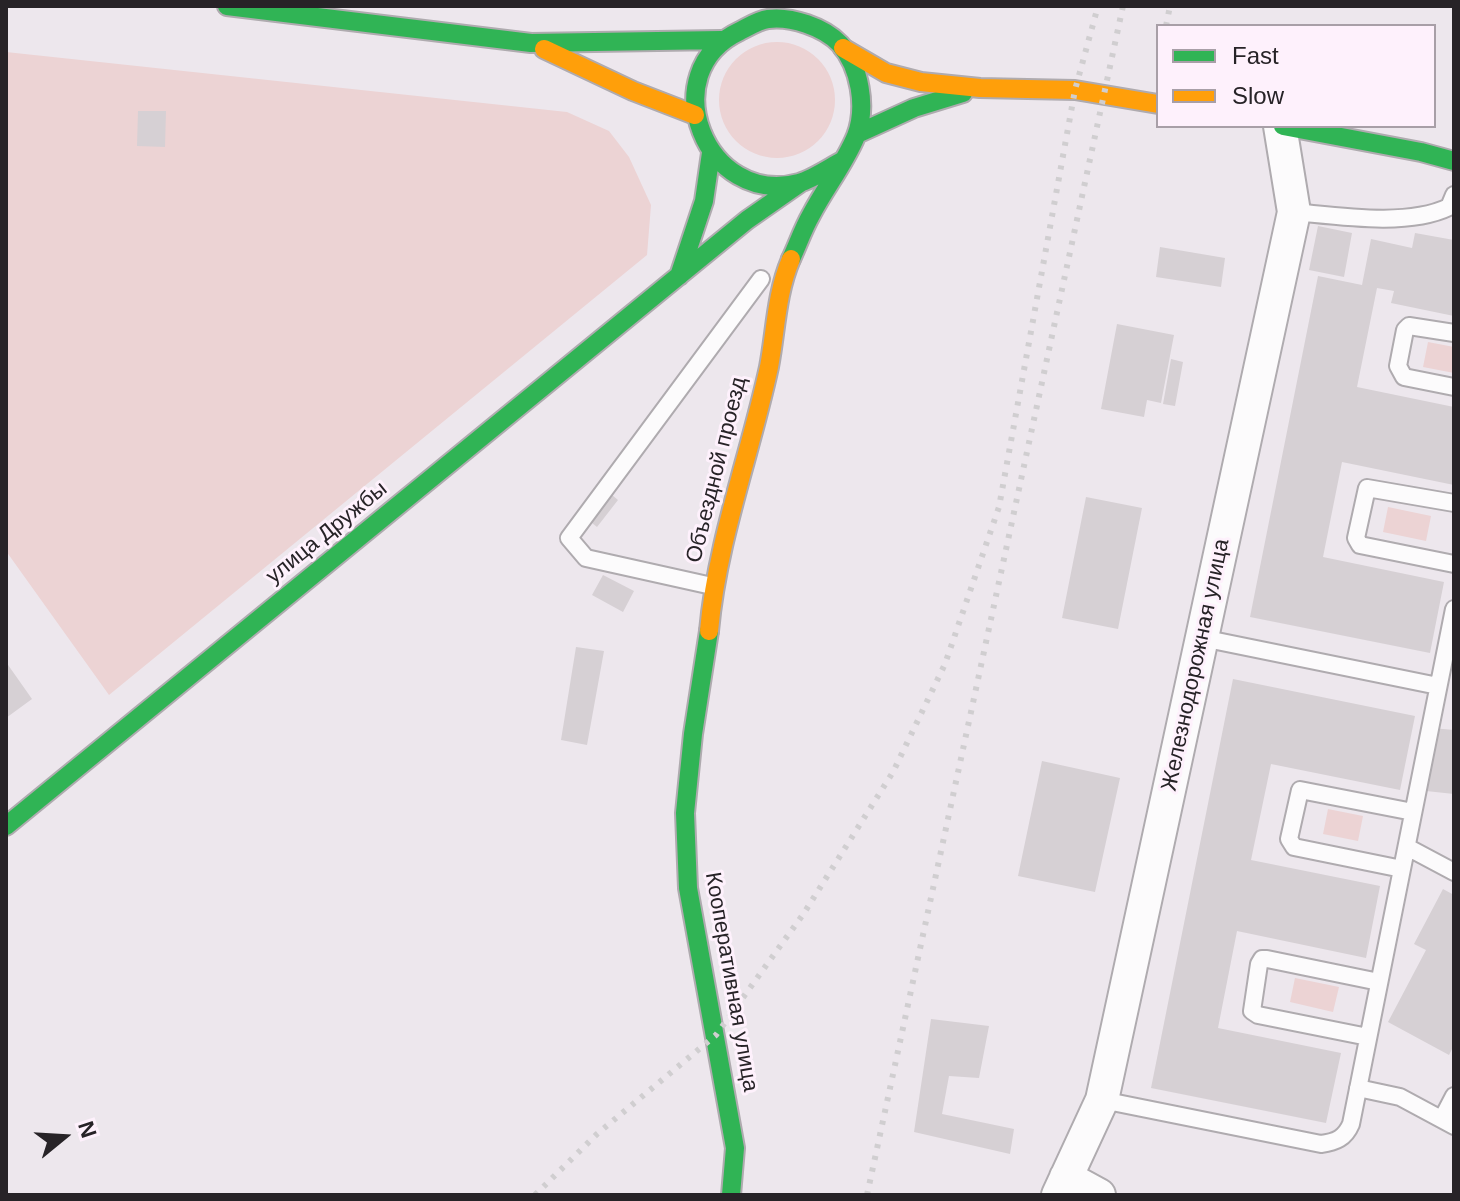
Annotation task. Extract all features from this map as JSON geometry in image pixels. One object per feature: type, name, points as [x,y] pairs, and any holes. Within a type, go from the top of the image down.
[{"type":"main road","points":[[227,6],[531,43],[721,40]]},
{"type":"main road","points":[[842,161],[800,183],[771,186],[734,174],[711,153],[695,115],[696,84],[721,40],[772,13],[835,34],[886,73],[921,82],[980,88],[1075,90],[1156,104]]},
{"type":"main road","points":[[769,365],[778,298],[789,264],[810,216],[857,134],[861,98],[855,69],[835,34]]},
{"type":"main road","points":[[531,43],[633,91],[695,115]]},
{"type":"main road","points":[[857,134],[914,108],[980,88]]},
{"type":"main road","points":[[1293,128],[1454,161]]},
{"type":"main road","points":[[679,276],[704,201],[711,153]]},
{"type":"main road","points":[[734,174],[749,228]]},
{"type":"main road","name":"улица Дружбы","points":[[8,822],[679,276],[749,228],[800,183]]},
{"type":"main road","points":[[760,272],[769,365]]},
{"type":"main road","name":"Объездной проезд","points":[[713,586],[769,365]]},
{"type":"main road","name":"Кооперативная улица","points":[[713,586],[685,813],[688,888],[735,1148],[731,1195]]},
{"type":"street","name":"Железнодорожная улица","points":[[1062,1186],[1102,1100],[1294,212],[1282,128]]},
{"type":"street","points":[[1062,1186],[1099,1195]]},
{"type":"lane","points":[[1294,212],[1406,217],[1441,211],[1449,207],[1454,195]]},
{"type":"lane","points":[[713,586],[586,558],[569,538],[760,272]]},
{"type":"lane","points":[[1454,333],[1409,326],[1405,330],[1398,366],[1399,373],[1404,377],[1454,387]]},
{"type":"lane","points":[[1454,503],[1367,488],[1356,538],[1360,545],[1454,564]]},
{"type":"lane","points":[[1102,1100],[1321,1144],[1340,1139],[1347,1133],[1454,609]]},
{"type":"lane","points":[[1202,638],[1438,686]]},
{"type":"lane","points":[[1402,869],[1294,847],[1289,839],[1298,795],[1305,790],[1413,812]]},
{"type":"lane","points":[[1407,847],[1454,872]]},
{"type":"lane","points":[[1368,1037],[1258,1015],[1252,1011],[1251,1004],[1262,959],[1379,982]]},
{"type":"lane","points":[[1358,1088],[1400,1097],[1448,1122],[1454,1096]]},
{"type":"shaded area","points":[[777,42],[799,46],[818,59],[831,78],[835,100],[831,122],[818,141],[799,154],[777,158],[755,154],[736,141],[723,122],[719,100],[723,78],[736,59],[755,46]]},
{"type":"shaded area","points":[[6,52],[567,112],[609,131],[629,157],[651,205],[647,255],[109,695],[6,551]]},
{"type":"shaded area","points":[[1428,342],[1454,347],[1454,373],[1423,367]]},
{"type":"shaded area","points":[[1388,507],[1431,516],[1426,541],[1383,532]]},
{"type":"shaded area","points":[[1328,809],[1363,816],[1358,841],[1323,834]]},
{"type":"shaded area","points":[[1295,978],[1339,987],[1333,1012],[1290,1002]]},
{"type":"building","points":[[138,111],[166,111],[165,147],[137,146]]},
{"type":"building","points":[[1318,226],[1352,233],[1344,277],[1309,270]]},
{"type":"building","points":[[1415,233],[1454,240],[1454,316],[1391,303],[1394,291],[1377,288],[1357,387],[1454,407],[1454,485],[1342,462],[1323,557],[1444,582],[1430,653],[1250,617],[1318,276],[1362,285],[1371,239],[1412,248]]},
{"type":"building","points":[[1160,247],[1225,258],[1221,287],[1156,277]]},
{"type":"building","points":[[1117,324],[1174,335],[1161,403],[1147,400],[1144,417],[1101,409]]},
{"type":"building","points":[[1171,359],[1183,362],[1175,406],[1163,404]]},
{"type":"building","points":[[599,484],[618,500],[597,527],[577,511]]},
{"type":"building","points":[[1086,497],[1142,508],[1118,629],[1062,618]]},
{"type":"building","points":[[603,575],[634,591],[623,612],[592,595]]},
{"type":"building","points":[[576,647],[604,651],[587,745],[561,740]]},
{"type":"building","points":[[6,662],[32,699],[6,718]]},
{"type":"building","points":[[1233,679],[1415,716],[1400,790],[1271,764],[1251,860],[1380,886],[1366,958],[1237,931],[1218,1028],[1341,1053],[1326,1123],[1151,1088]]},
{"type":"building","points":[[1432,728],[1454,730],[1454,794],[1426,791]]},
{"type":"building","points":[[1042,761],[1120,778],[1095,892],[1018,876]]},
{"type":"building","points":[[1443,889],[1454,895],[1454,1045],[1449,1055],[1388,1022],[1426,950],[1414,944]]},
{"type":"building","points":[[931,1019],[989,1026],[979,1078],[949,1076],[942,1114],[1014,1129],[1010,1154],[914,1132]]},
{"type":"railway","points":[[535,1195],[597,1134],[716,1035],[804,913],[893,772],[945,664],[999,507],[1075,90],[1098,6]]},
{"type":"railway","points":[[867,1195],[1123,6]]},
{"type":"railway","points":[[1166,24],[1170,6]]},
{"type":"traffic: fast","points":[[227,6],[531,43],[721,40]]},
{"type":"traffic: fast","points":[[791,259],[808,220],[846,156],[856,136],[861,113],[857,76],[847,53],[833,38],[816,28],[787,19],[757,22],[713,50],[699,76],[695,104],[702,132],[716,157],[738,176],[766,185],[799,183],[842,161]]},
{"type":"traffic: fast","points":[[857,134],[914,108],[963,93]]},
{"type":"traffic: fast","points":[[1294,128],[1454,161]]},
{"type":"traffic: fast","points":[[679,276],[704,201],[711,153]]},
{"type":"traffic: fast","points":[[6,826],[747,220],[800,183]]},
{"type":"traffic: fast","points":[[709,631],[685,813],[688,888],[735,1148],[731,1195]]},
{"type":"traffic: slow","points":[[843,48],[886,73],[921,82],[980,88],[1075,90],[1156,104]]},
{"type":"traffic: slow","points":[[544,49],[633,91],[695,115]]},
{"type":"traffic: slow","points":[[709,631],[719,564],[769,367],[779,299],[791,259]]}]
